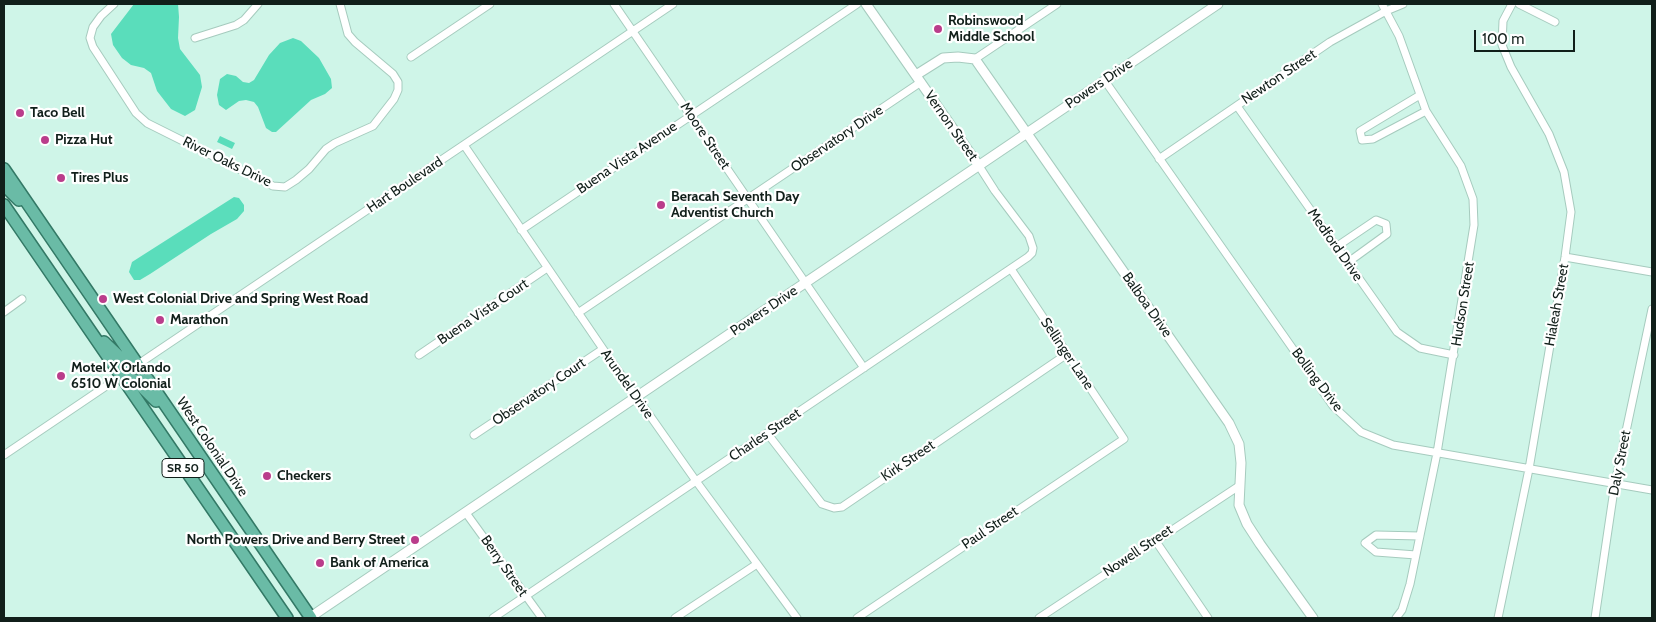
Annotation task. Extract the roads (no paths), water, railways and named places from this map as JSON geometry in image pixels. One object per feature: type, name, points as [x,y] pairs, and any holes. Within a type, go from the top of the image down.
[{"type":"highway","name":"West Colonial Drive","points":[[4,169],[310,618]]},
{"type":"highway","points":[[4,185],[38,219]]},
{"type":"highway","name":"SR 50","points":[[4,206],[287,618]]},
{"type":"highway","points":[[80,317],[124,362],[138,365]]},
{"type":"highway","points":[[121,376],[135,380],[178,424]]},
{"type":"street","name":"River Oaks Drive","points":[[114,4],[101,16],[93,27],[90,38],[93,47],[136,113],[148,123],[273,186],[285,187],[309,170],[326,149],[373,126],[394,99],[398,90],[398,82],[392,74],[348,34],[340,4]]},
{"type":"street","points":[[195,38],[236,25],[244,20],[258,4]]},
{"type":"street","points":[[411,57],[490,4]]},
{"type":"street","name":"Moore Street","points":[[614,4],[864,368]]},
{"type":"street","name":"Hart Boulevard","points":[[138,365],[673,4]]},
{"type":"street","name":"Buena Vista Avenue","points":[[521,230],[857,4]]},
{"type":"street","name":"Vernon Street","points":[[866,4],[995,191],[1025,230],[1033,243],[1033,248]]},
{"type":"street","points":[[919,79],[943,58],[975,59],[1057,4]]},
{"type":"street","name":"Powers Drive","points":[[310,618],[1218,4]]},
{"type":"street","name":"Hudson Street","points":[[1382,4],[1399,36],[1426,111],[1461,166],[1473,199],[1474,225],[1437,453],[1416,555],[1402,610],[1396,618]]},
{"type":"street","name":"Newton Street","points":[[1159,159],[1330,42],[1386,11],[1403,4]]},
{"type":"street","name":"Hialeah Street","points":[[1498,618],[1529,469],[1571,212],[1564,172],[1549,134],[1511,67],[1502,45],[1503,21],[1512,4]]},
{"type":"street","points":[[1519,4],[1555,22]]},
{"type":"street","name":"Balboa Drive","points":[[975,59],[1229,423],[1239,444],[1241,463],[1239,505],[1247,524],[1313,618]]},
{"type":"street","name":"Observatory Drive","points":[[578,313],[748,199],[919,79]]},
{"type":"street","name":"Bolling Drive","points":[[1105,81],[1333,406],[1361,432],[1393,445],[1652,490]]},
{"type":"street","points":[[1420,95],[1360,131],[1362,140],[1373,139],[1426,111]]},
{"type":"street","name":"Medford Drive","points":[[1237,106],[1397,332],[1420,348],[1454,355]]},
{"type":"street","name":"Arundel Drive","points":[[464,145],[637,398],[798,618]]},
{"type":"street","points":[[1336,247],[1376,220],[1386,224],[1387,234],[1347,263]]},
{"type":"street","name":"Charles Street","points":[[493,618],[1028,257],[1032,253],[1033,248]]},
{"type":"street","points":[[1565,257],[1652,272]]},
{"type":"street","name":"Buena Vista Court","points":[[419,356],[547,268]]},
{"type":"street","name":"Sellinger Lane","points":[[1010,269],[1124,439]]},
{"type":"street","points":[[4,312],[22,299]]},
{"type":"street","name":"Daly Street","points":[[1595,618],[1615,483],[1652,309]]},
{"type":"street","name":"Observatory Court","points":[[474,434],[603,349]]},
{"type":"street","name":"Kirk Street","points":[[767,432],[822,504],[834,508],[842,507],[1067,354]]},
{"type":"street","points":[[4,455],[121,376]]},
{"type":"street","name":"Paul Street","points":[[857,618],[1124,439]]},
{"type":"street","name":"Nowell Street","points":[[1039,618],[1239,486]]},
{"type":"street","name":"Berry Street","points":[[466,513],[542,618]]},
{"type":"street","points":[[1416,555],[1376,552],[1364,543],[1376,535],[1420,536]]},
{"type":"street","points":[[1155,540],[1208,618]]},
{"type":"street","points":[[675,618],[757,564]]},
{"type":"place","name":"Robinswood Middle School","points":[[938,29]]},
{"type":"place","name":"Taco Bell","points":[[20,113]]},
{"type":"place","name":"Pizza Hut","points":[[45,140]]},
{"type":"place","name":"Tires Plus","points":[[61,178]]},
{"type":"place","name":"Beracah Seventh Day Adventist Church","points":[[661,205]]},
{"type":"place","name":"West Colonial Drive and Spring West Road","points":[[103,299]]},
{"type":"place","name":"Marathon","points":[[160,320]]},
{"type":"place","name":"Motel X Orlando 6510 W Colonial","points":[[61,376]]},
{"type":"place","name":"Checkers","points":[[267,476]]},
{"type":"place","name":"North Powers Drive and Berry Street","points":[[415,540]]},
{"type":"place","name":"Bank of America","points":[[320,563]]}]
